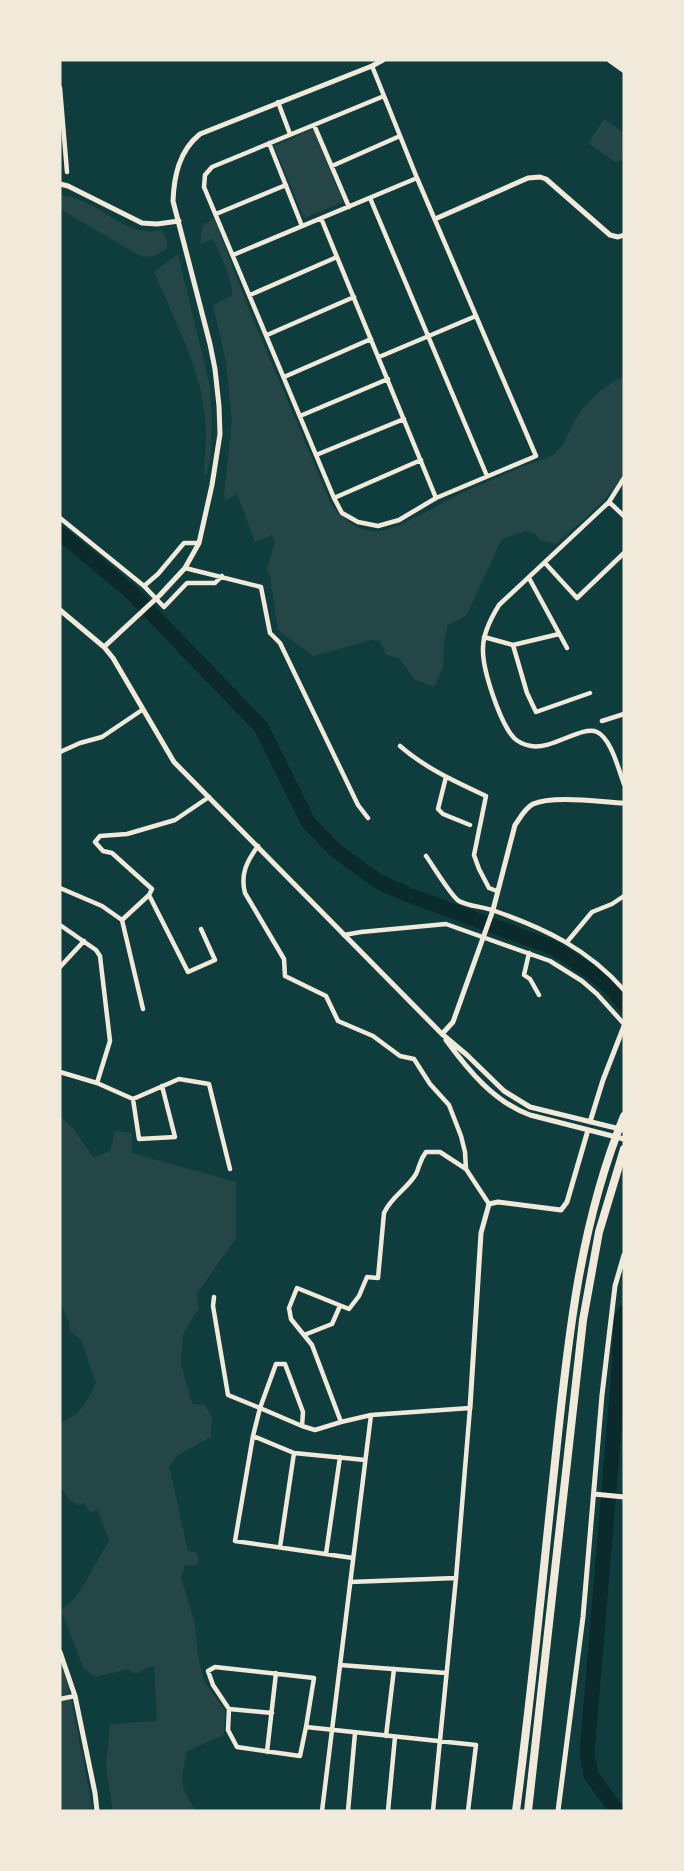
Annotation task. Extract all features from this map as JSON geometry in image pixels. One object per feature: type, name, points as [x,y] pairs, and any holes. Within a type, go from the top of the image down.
[{"type":"highway","points":[[516,1811],[571,1318],[588,1228],[611,1149],[623,1122]]},
{"type":"highway","points":[[528,1811],[583,1320],[599,1232],[624,1151]]},
{"type":"main road","points":[[610,60],[624,70]]},
{"type":"main road","points":[[619,60],[624,63]]},
{"type":"street","points":[[104,647],[160,595],[185,568],[199,543],[220,434],[219,406],[210,344],[173,201],[177,168],[192,141],[200,134],[383,60]]},
{"type":"street","points":[[372,66],[417,178],[536,456],[436,498],[399,520],[378,526],[358,522],[342,513],[334,498],[204,187],[205,175],[212,166],[384,96]]},
{"type":"street","points":[[60,88],[67,172]]},
{"type":"street","points":[[278,102],[290,134]]},
{"type":"street","points":[[314,125],[349,207]]},
{"type":"street","points":[[332,166],[400,136]]},
{"type":"street","points":[[269,143],[302,226]]},
{"type":"street","points":[[435,219],[528,178],[540,177],[610,235],[618,237],[624,235]]},
{"type":"street","points":[[233,255],[417,178]]},
{"type":"street","points":[[60,184],[142,223],[157,224],[179,221]]},
{"type":"street","points":[[216,214],[286,185]]},
{"type":"street","points":[[370,198],[488,476]]},
{"type":"street","points":[[321,218],[436,498]]},
{"type":"street","points":[[250,295],[337,257]]},
{"type":"street","points":[[267,335],[354,297]]},
{"type":"street","points":[[378,357],[476,316]]},
{"type":"street","points":[[284,376],[371,339]]},
{"type":"street","points":[[300,416],[388,379]]},
{"type":"street","points":[[316,455],[404,418]]},
{"type":"street","points":[[334,498],[421,460]]},
{"type":"street","points":[[624,478],[609,502],[499,605],[490,619],[483,648],[484,669],[504,722],[514,737],[532,746],[547,746],[587,730],[597,732],[607,741],[624,784]]},
{"type":"street","points":[[609,502],[624,516]]},
{"type":"street","points":[[60,518],[144,586],[164,608],[187,583],[215,582],[222,576]]},
{"type":"street","points":[[144,586],[158,574],[184,543],[199,543]]},
{"type":"street","points":[[545,564],[577,598],[624,553]]},
{"type":"street","points":[[185,568],[261,587],[270,633],[280,643],[358,805],[368,818]]},
{"type":"street","points":[[529,578],[567,648]]},
{"type":"street","points":[[60,610],[104,647],[113,658],[174,762],[442,1034],[504,1091],[530,1107],[590,1122],[623,1122]]},
{"type":"street","points":[[484,638],[513,645],[559,634]]},
{"type":"street","points":[[513,645],[527,693],[536,712],[590,693]]},
{"type":"street","points":[[60,752],[102,737],[142,710]]},
{"type":"street","points":[[602,721],[624,714]]},
{"type":"street","points":[[400,746],[416,760],[486,796],[474,855],[489,888],[497,891]]},
{"type":"street","points":[[446,777],[438,808],[443,814],[470,825]]},
{"type":"street","points":[[122,920],[149,895],[152,889],[112,853],[103,851],[95,842],[99,836],[126,834],[175,820],[209,797]]},
{"type":"street","points":[[442,1034],[453,1022],[493,910],[515,825],[531,805],[546,800],[624,803]]},
{"type":"street","points":[[258,846],[246,861],[242,883],[245,893],[284,959],[285,976],[326,996],[338,1021],[373,1036],[400,1056],[414,1059],[430,1084],[449,1105],[461,1136],[466,1169]]},
{"type":"street","points":[[426,856],[459,901],[493,910],[540,928],[567,942],[607,970],[624,990]]},
{"type":"street","points":[[60,888],[102,906],[122,920],[143,1009]]},
{"type":"street","points":[[149,895],[188,972],[215,960],[201,929]]},
{"type":"street","points":[[567,942],[592,912],[624,896]]},
{"type":"street","points":[[344,935],[446,924],[550,961],[582,981],[597,994],[624,1025],[590,1122],[567,1202],[561,1210],[498,1202],[489,1204]]},
{"type":"street","points":[[60,925],[96,950],[100,956],[110,1041],[97,1083]]},
{"type":"street","points":[[60,967],[84,941]]},
{"type":"street","points":[[529,953],[524,975],[530,979],[539,995]]},
{"type":"street","points":[[442,1034],[462,1061],[482,1082],[517,1111],[624,1139]]},
{"type":"street","points":[[60,1072],[97,1083],[133,1099],[179,1079],[209,1084],[230,1169]]},
{"type":"street","points":[[133,1099],[139,1139],[175,1137],[162,1086]]},
{"type":"street","points":[[341,1422],[312,1345],[291,1319],[289,1308],[297,1288],[349,1309],[359,1296],[367,1277],[378,1278],[384,1213],[387,1206],[416,1174],[426,1152],[440,1152],[466,1169],[489,1204],[482,1233],[456,1578],[433,1811]]},
{"type":"street","points":[[558,1811],[584,1617],[602,1395],[615,1286],[624,1255]]},
{"type":"street","points":[[214,1297],[213,1306],[228,1395],[315,1430],[370,1415],[470,1408]]},
{"type":"street","points":[[304,1335],[332,1324],[340,1306]]},
{"type":"street","points":[[302,1426],[303,1412],[285,1364],[276,1364],[260,1408],[253,1436],[235,1541],[353,1558]]},
{"type":"street","points":[[322,1811],[370,1415]]},
{"type":"street","points":[[253,1436],[294,1453],[365,1460]]},
{"type":"street","points":[[280,1547],[294,1453]]},
{"type":"street","points":[[326,1554],[340,1457]]},
{"type":"street","points":[[594,1494],[623,1497]]},
{"type":"street","points":[[350,1582],[456,1578]]},
{"type":"street","points":[[60,1652],[75,1696],[97,1811]]},
{"type":"street","points":[[340,1665],[446,1672]]},
{"type":"street","points":[[215,1668],[276,1673],[314,1678],[300,1756],[237,1747],[228,1730],[229,1709],[213,1685],[208,1671],[215,1668]]},
{"type":"street","points":[[386,1736],[394,1669]]},
{"type":"street","points":[[267,1752],[276,1673]]},
{"type":"street","points":[[60,1700],[75,1696]]},
{"type":"street","points":[[229,1709],[272,1713]]},
{"type":"street","points":[[306,1727],[476,1745],[468,1811]]},
{"type":"street","points":[[348,1811],[354,1733]]},
{"type":"street","points":[[388,1811],[395,1737]]},
{"type":"shaded area","points":[[604,119],[624,133],[624,158],[617,163],[588,143]]},
{"type":"shaded area","points":[[313,129],[343,202],[304,218],[274,146]]},
{"type":"shaded area","points":[[60,195],[84,202],[132,228],[162,230],[167,241],[166,249],[154,256],[142,257],[60,209]]},
{"type":"shaded area","points":[[214,218],[248,307],[332,506],[358,528],[379,531],[398,526],[453,497],[552,455],[561,446],[579,414],[590,401],[624,376],[624,474],[602,502],[556,544],[540,540],[534,533],[525,531],[502,539],[466,616],[448,625],[444,641],[443,667],[434,687],[414,679],[399,658],[386,655],[380,641],[372,640],[313,656],[278,630],[267,569],[275,542],[272,535],[255,542],[237,494],[225,501],[224,495],[232,421],[226,362],[213,305],[233,295],[227,270],[213,239],[200,244],[202,226]]},
{"type":"shaded area","points":[[178,254],[210,387],[211,450],[207,475],[204,475],[206,429],[200,388],[187,349],[154,272]]},
{"type":"shaded area","points":[[60,1117],[70,1125],[94,1157],[110,1151],[115,1131],[132,1133],[132,1153],[236,1182],[236,1238],[197,1294],[199,1308],[183,1334],[181,1363],[192,1404],[205,1405],[212,1418],[211,1437],[178,1455],[169,1466],[188,1551],[196,1552],[199,1560],[198,1565],[185,1565],[181,1577],[195,1624],[198,1656],[204,1681],[225,1711],[224,1735],[187,1751],[182,1782],[196,1811],[113,1811],[106,1765],[110,1724],[157,1721],[154,1666],[136,1674],[128,1669],[95,1677],[83,1667],[61,1610],[77,1596],[109,1541],[98,1510],[90,1512],[84,1503],[79,1505],[70,1501],[60,1486],[60,1422],[78,1412],[96,1383],[81,1340],[70,1331],[69,1322],[60,1303]]},
{"type":"shaded area","points":[[60,1664],[68,1684],[93,1811],[60,1811]]},
{"type":"waterway","points":[[60,533],[131,592],[261,727],[308,822],[335,850],[379,882],[554,948],[591,972],[613,990],[624,1004]]},
{"type":"waterway","points":[[617,1811],[591,1775],[587,1753],[619,1370],[621,1321],[624,1313]]}]
